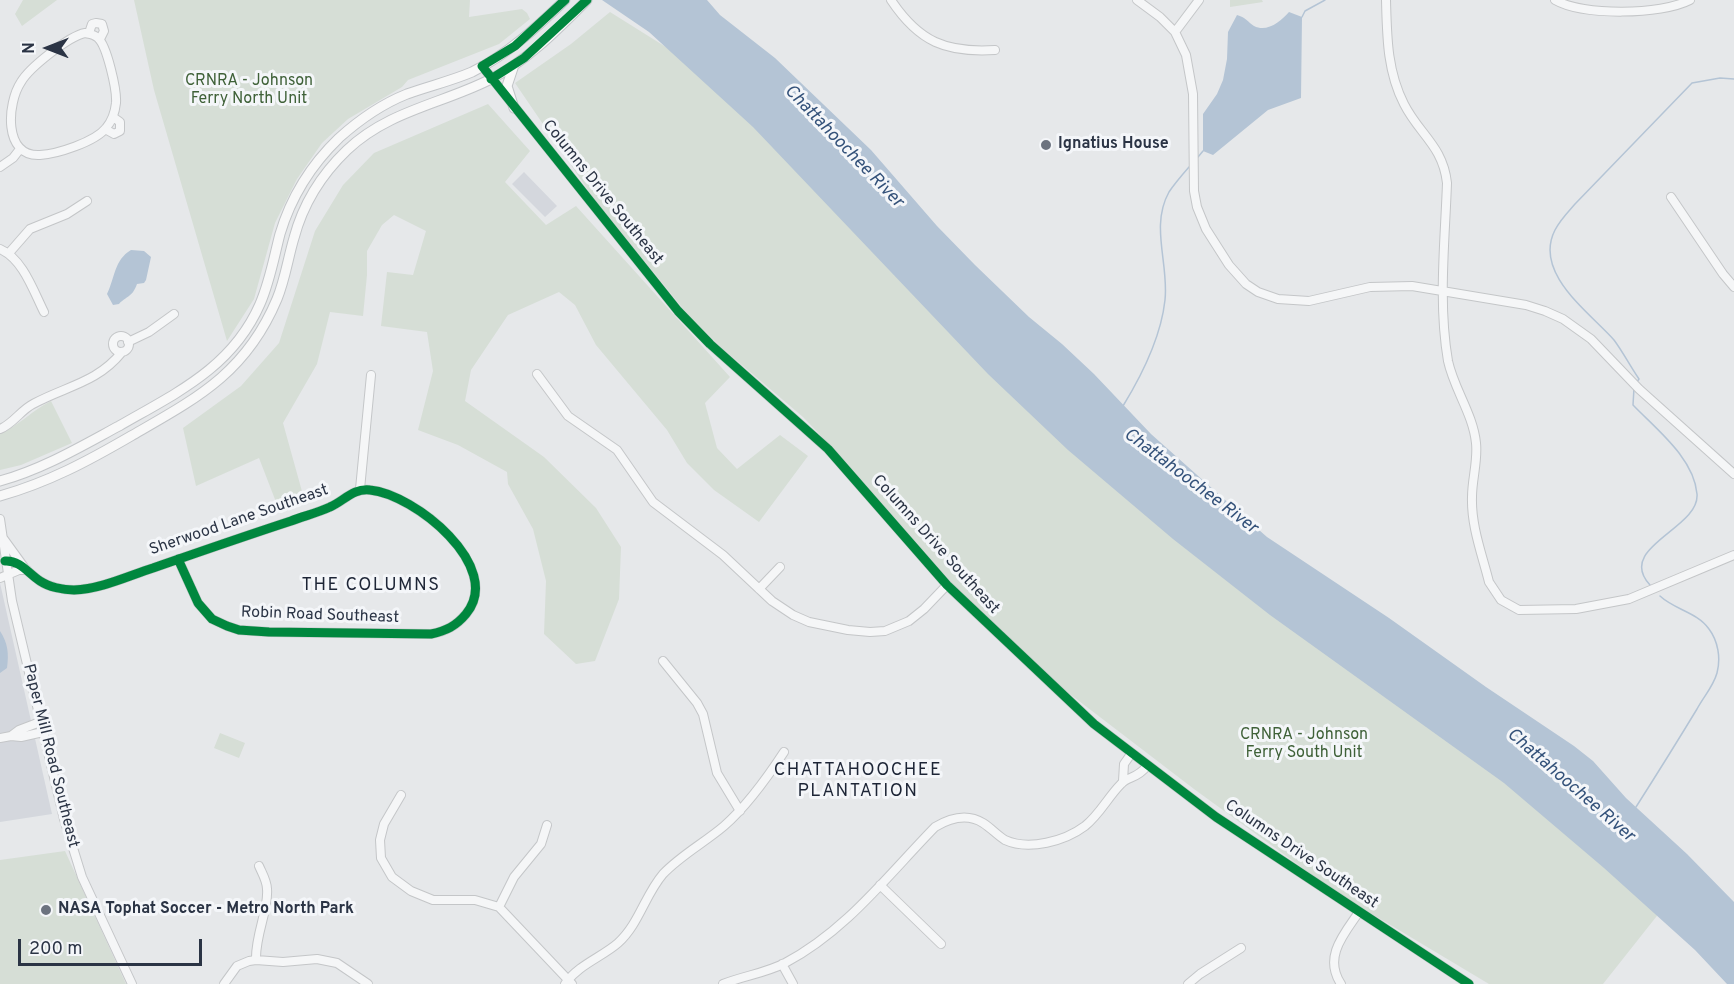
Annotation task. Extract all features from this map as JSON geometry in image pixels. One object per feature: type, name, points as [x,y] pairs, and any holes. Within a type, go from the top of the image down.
[{"type":"main road","points":[[0,481],[39,468],[73,452],[179,392],[213,368],[235,344],[255,313],[269,281],[291,204],[311,170],[324,154],[360,121],[384,105],[408,94],[445,83],[482,66],[515,46],[565,0]]},
{"type":"main road","points":[[0,496],[45,482],[81,465],[190,402],[222,378],[247,351],[271,312],[278,296],[301,217],[311,196],[332,165],[357,141],[388,120],[491,79],[514,65],[585,2]]},
{"type":"main road","points":[[514,65],[507,86],[514,108]]},
{"type":"street","points":[[891,0],[918,32],[938,44],[974,51],[995,50]]},
{"type":"street","points":[[1137,0],[1160,17],[1175,32],[1186,55],[1192,81],[1194,191],[1197,207],[1206,229],[1228,265],[1240,279],[1265,295],[1278,299],[1321,299],[1384,285],[1412,286],[1526,305],[1545,311],[1563,319],[1591,339],[1639,389],[1734,474]]},
{"type":"street","points":[[1175,32],[1199,0]]},
{"type":"street","points":[[1386,0],[1387,41],[1394,79],[1409,114],[1438,151],[1446,169],[1443,292],[1445,341],[1456,388],[1471,421],[1476,440],[1472,495],[1474,522],[1489,582],[1501,600],[1513,608],[1527,611],[1575,609],[1629,599],[1734,555]]},
{"type":"street","points":[[1555,0],[1583,10],[1664,9],[1690,0]]},
{"type":"street","points":[[1623,0],[1623,10]]},
{"type":"street","points":[[89,33],[92,24],[96,22],[102,24],[104,31],[100,39]]},
{"type":"street","points":[[89,33],[100,39],[116,91],[113,117],[105,129],[84,143],[42,155],[30,154],[20,149],[11,130],[15,97],[22,80],[70,39],[89,33]]},
{"type":"street","name":"Columns Drive Southeast","points":[[482,66],[678,311],[710,344],[828,449],[947,585],[1073,706],[1131,754],[1242,835],[1469,984]]},
{"type":"street","points":[[105,129],[114,135],[120,131],[120,122],[113,117]]},
{"type":"street","points":[[0,167],[13,158],[20,149]]},
{"type":"street","points":[[1671,196],[1734,287]]},
{"type":"street","points":[[9,253],[30,229],[63,216],[87,201]]},
{"type":"street","points":[[0,249],[9,253],[16,260],[44,312]]},
{"type":"street","points":[[128,342],[149,332],[174,314]]},
{"type":"street","points":[[122,352],[114,349],[114,340],[122,337],[128,342]]},
{"type":"street","points":[[0,429],[10,424],[33,404],[102,373],[128,347],[128,342]]},
{"type":"street","points":[[537,374],[568,416],[617,450],[653,502],[723,555],[778,606],[803,620],[870,632],[891,630],[909,621],[924,609],[947,585]]},
{"type":"street","points":[[360,489],[371,375]]},
{"type":"street","name":"Sherwood Lane Southeast","points":[[5,561],[13,561],[47,584],[72,590],[100,585],[327,508],[360,489]]},
{"type":"street","name":"Robin Road Southeast","points":[[178,560],[191,590],[206,612],[219,623],[240,630],[421,635],[450,629],[459,622],[474,603],[476,593],[470,566],[461,549],[426,515],[404,501],[385,493],[360,489]]},
{"type":"street","name":"Paper Mill Road Southeast","points":[[0,519],[5,561],[4,577],[76,862],[132,984]]},
{"type":"street","name":"Sherwood Lane Southeast","points":[[2,537],[26,569]]},
{"type":"street","points":[[759,589],[780,567]]},
{"type":"street","points":[[4,577],[26,569]]},
{"type":"street","points":[[663,661],[697,703],[703,714],[717,773],[740,811]]},
{"type":"street","points":[[11,736],[19,730],[40,722]]},
{"type":"street","points":[[0,738],[21,737],[43,732]]},
{"type":"street","points":[[401,795],[384,824],[379,846],[383,863],[392,877],[416,894],[433,900],[475,900],[499,907],[568,983],[582,967],[619,942],[629,931],[665,872],[740,811],[784,752]]},
{"type":"street","points":[[1123,781],[1124,764],[1131,754]]},
{"type":"street","points":[[723,984],[782,964],[826,937],[935,827],[948,819],[962,817],[977,820],[1004,839],[1016,843],[1039,844],[1056,840],[1084,826],[1123,781],[1139,776],[1147,766]]},
{"type":"street","points":[[499,907],[514,877],[541,844],[547,825]]},
{"type":"street","points":[[370,846],[379,846]]},
{"type":"street","points":[[256,960],[257,938],[267,896],[266,883],[259,866]]},
{"type":"street","points":[[880,885],[941,944]]},
{"type":"street","points":[[1341,984],[1335,972],[1335,951],[1339,940],[1359,912]]},
{"type":"street","points":[[1188,984],[1241,948]]},
{"type":"street","points":[[224,984],[237,966],[256,960],[283,962],[317,959],[331,961],[368,984]]},
{"type":"street","points":[[782,964],[793,984]]},
{"type":"shaded area","points":[[524,172],[557,206],[545,217],[512,184]]},
{"type":"shaded area","points":[[0,583],[52,814],[0,822]]},
{"type":"green space","points":[[23,0],[57,0],[22,26],[15,14]]},
{"type":"green space","name":"CRNRA - Johnson Ferry North Unit","points":[[134,0],[470,0],[469,17],[522,9],[530,19],[499,44],[408,80],[402,87],[348,119],[322,143],[297,179],[275,223],[254,299],[227,341],[154,90]]},
{"type":"green space","points":[[1230,0],[1262,0],[1263,2],[1230,7]]},
{"type":"green space","name":"CRNRA - Johnson Ferry South Unit","points":[[610,12],[693,64],[1377,675],[1660,912],[1603,984],[1489,984],[1337,893],[1194,789],[1062,688],[971,605],[844,460],[803,417],[722,348],[689,316],[592,196],[515,83],[571,44]]},
{"type":"green space","points":[[488,104],[530,151],[505,182],[546,225],[576,206],[730,377],[705,403],[717,448],[737,469],[780,435],[808,456],[759,522],[714,490],[687,463],[667,430],[596,345],[575,305],[559,292],[508,315],[471,370],[465,401],[544,457],[596,508],[621,547],[619,599],[595,661],[576,664],[544,634],[546,581],[533,529],[508,484],[507,472],[458,445],[418,430],[433,371],[427,332],[381,326],[387,272],[413,275],[426,231],[394,215],[382,225],[367,251],[363,316],[330,312],[317,364],[283,423],[303,495],[276,502],[259,458],[196,486],[183,428],[241,386],[279,343],[315,231],[343,185],[374,153]]},
{"type":"green space","points":[[51,401],[72,443],[21,465],[0,470],[0,433],[13,427]]},
{"type":"green space","points":[[220,733],[245,743],[239,758],[214,748]]},
{"type":"green space","name":"NASA Tophat Soccer - Metro North Park","points":[[65,851],[126,984],[0,984],[0,860]]},
{"type":"water","name":"Chattahoochee River","points":[[602,0],[707,0],[720,15],[775,58],[871,150],[937,226],[975,265],[1029,317],[1094,374],[1151,434],[1267,537],[1389,618],[1593,761],[1626,798],[1687,854],[1734,902],[1734,984],[1727,984],[1695,950],[1604,868],[1504,783],[1270,615],[1173,539],[1068,450],[988,374],[753,127],[649,32]]},
{"type":"water","points":[[1289,12],[1302,17],[1301,98],[1268,110],[1213,155],[1203,151],[1203,114],[1217,94],[1223,80],[1227,59],[1228,32],[1237,15],[1254,26],[1264,28],[1278,22]]},
{"type":"water","points":[[131,250],[144,251],[151,257],[146,280],[144,283],[137,284],[131,294],[119,304],[113,305],[107,294],[118,264]]},
{"type":"water","points":[[0,631],[6,644],[8,658],[7,668],[0,673]]},
{"type":"waterway","points":[[1302,17],[1305,11],[1325,0]]},
{"type":"waterway","points":[[1636,383],[1639,379],[1614,340],[1567,291],[1557,276],[1551,261],[1550,246],[1555,230],[1575,204],[1692,83],[1720,78],[1734,79]]},
{"type":"waterway","points":[[1198,157],[1203,151]]},
{"type":"waterway","points":[[1123,406],[1150,355],[1163,314],[1166,286],[1160,232],[1161,218],[1169,192],[1189,167]]},
{"type":"waterway","points":[[1634,388],[1633,405],[1663,434],[1681,456],[1689,468],[1697,494],[1694,506],[1686,518],[1650,549],[1643,560],[1642,572],[1650,585]]},
{"type":"waterway","points":[[1636,807],[1711,687],[1718,667],[1717,644],[1709,629],[1704,623],[1660,596]]},
{"type":"cycle path","points":[[565,0],[515,46],[482,66],[678,311],[710,344],[828,449],[947,585],[1094,724],[1216,817],[1469,984]]},
{"type":"cycle path","points":[[491,79],[524,58],[587,0]]},
{"type":"cycle path","points":[[5,561],[20,565],[40,581],[52,586],[61,589],[84,589],[114,582],[144,571],[170,562],[188,556],[222,544],[315,513],[354,493],[370,490],[409,504],[449,536],[464,555],[474,575],[475,595],[466,614],[458,622],[446,630],[431,634],[239,630],[212,619],[198,603],[178,559]]},
{"type":"place","name":"Ignatius House","points":[[1046,145]]},
{"type":"place","name":"NASA Tophat Soccer - Metro North Park","points":[[46,910]]},
{"type":"district","name":"THE COLUMNS","points":[[371,586]]},
{"type":"district","name":"CHATTAHOOCHEE PLANTATION","points":[[858,781]]}]
